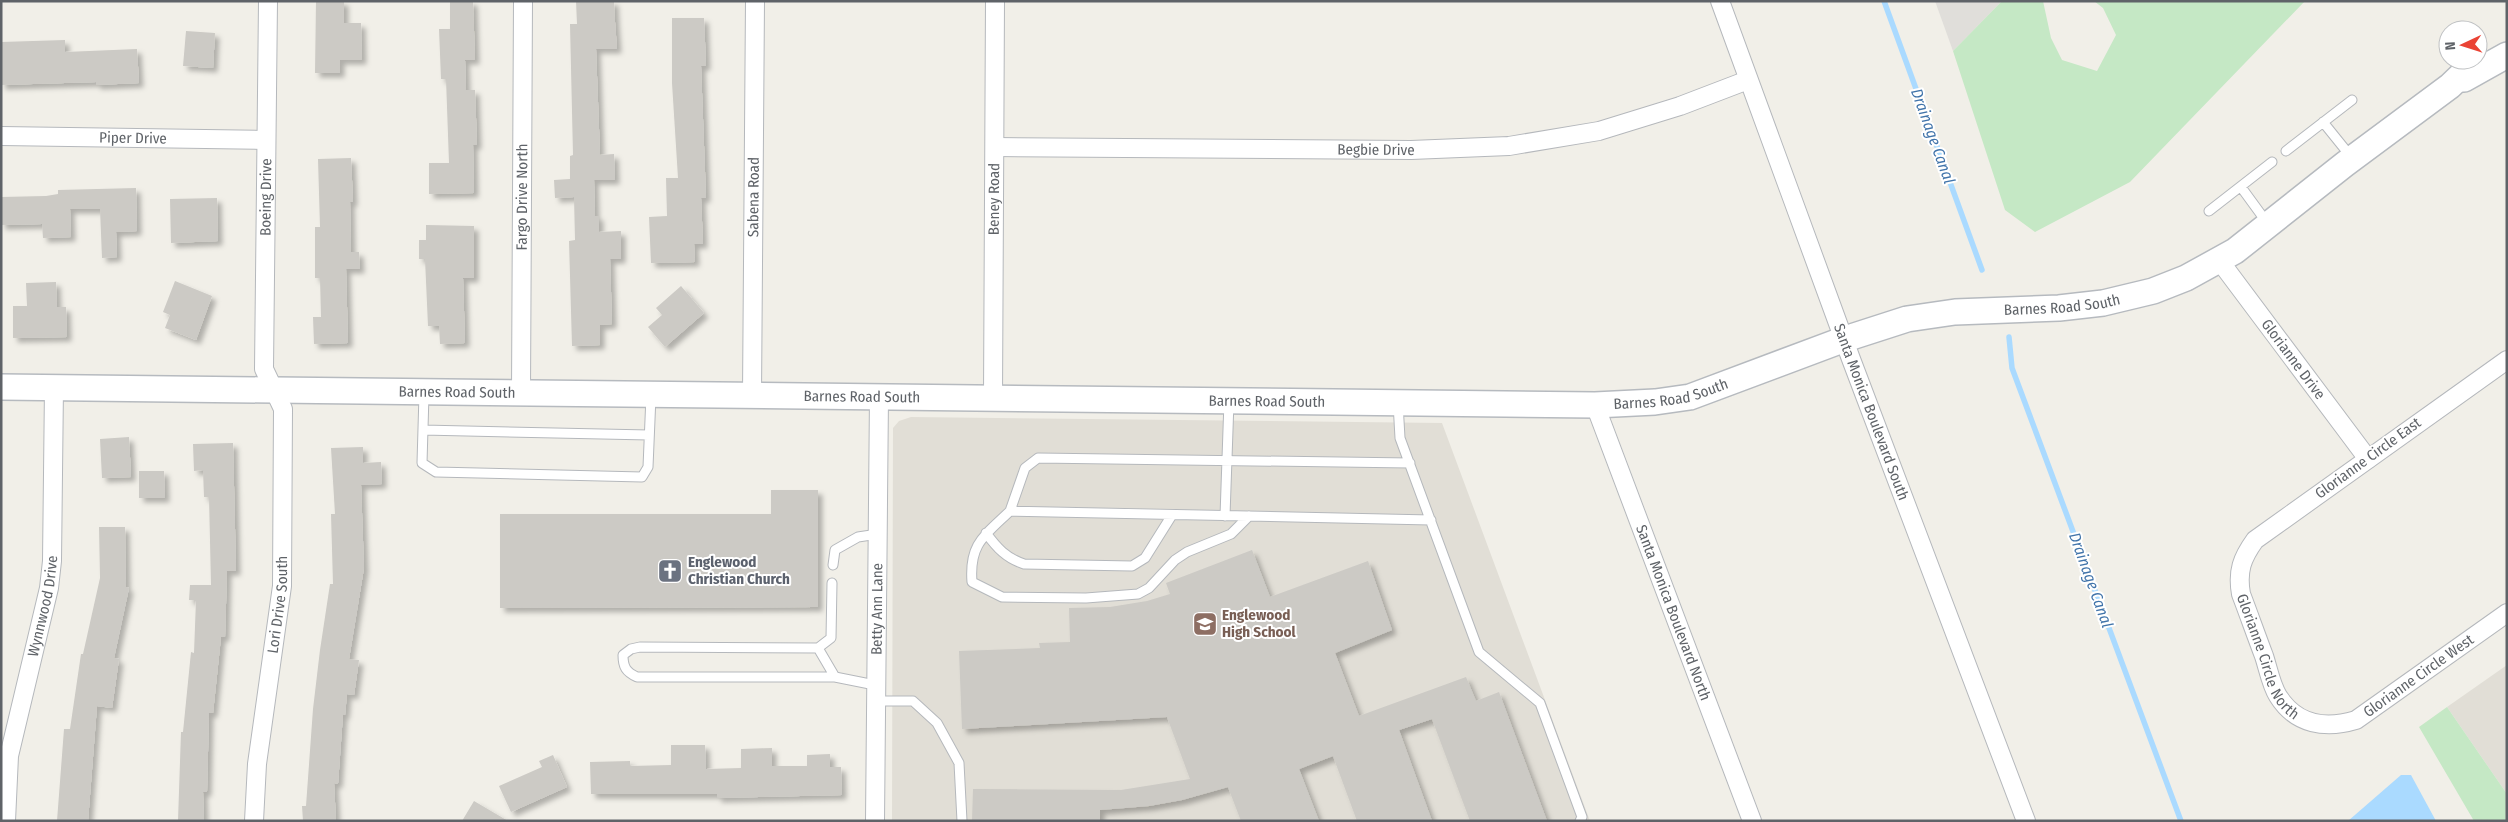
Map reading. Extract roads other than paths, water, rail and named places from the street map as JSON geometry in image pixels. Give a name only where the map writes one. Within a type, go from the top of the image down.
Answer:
[{"type":"street","name":"Boeing Drive","points":[[268,1],[264,369],[275,390]]},
{"type":"street","name":"Fargo Drive North","points":[[521,392],[523,1]]},
{"type":"street","name":"Sabena Road","points":[[752,395],[755,1]]},
{"type":"street","name":"Beney Road","points":[[993,398],[995,1]]},
{"type":"street","name":"Santa Monica Boulevard South","points":[[1720,1],[2026,821]]},
{"type":"street","name":"Barnes Road South","points":[[2488,50],[2507,35]]},
{"type":"street","name":"Barnes Road South","points":[[1,387],[1595,405],[1656,402],[1690,397],[1845,338],[1907,319],[1930,315],[2059,308],[2129,298],[2178,281],[2219,260],[2450,86],[2507,55]]},
{"type":"street","name":"Barnes Road South","points":[[2450,86],[2466,70]]},
{"type":"street","name":"Begbie Drive","points":[[995,147],[1411,150],[1509,146],[1599,131],[1680,106],[1748,80]]},
{"type":"street","name":"Piper Drive","points":[[1,136],[265,140]]},
{"type":"street","name":"Glorianne Drive","points":[[2219,260],[2368,459]]},
{"type":"street","name":"Glorianne Circle East","points":[[2240,566],[2255,540],[2507,360]]},
{"type":"street","name":"Wynnwood Drive","points":[[6,821],[9,756],[49,588],[52,561],[54,387]]},
{"type":"street","name":"Lori Drive South","points":[[254,821],[257,764],[282,586],[284,409],[275,390]]},
{"type":"street","name":"Betty Ann Lane","points":[[875,821],[879,396]]},
{"type":"street","name":"Santa Monica Boulevard North","points":[[1595,405],[1752,821]]},
{"type":"street","name":"Glorianne Circle North","points":[[2240,566],[2238,578],[2241,594],[2278,695],[2293,712],[2307,721],[2324,725]]},
{"type":"street","name":"Glorianne Circle West","points":[[2324,725],[2356,720],[2507,613]]},
{"type":"lane","points":[[2286,151],[2352,100]]},
{"type":"lane","points":[[2323,122],[2352,158]]},
{"type":"lane","points":[[2209,211],[2272,162]]},
{"type":"lane","points":[[2241,187],[2268,224]]},
{"type":"lane","points":[[424,392],[422,463],[436,472],[642,477],[648,467],[651,394]]},
{"type":"lane","points":[[1225,516],[1230,401]]},
{"type":"lane","points":[[1398,403],[1400,438],[1479,652],[1540,703],[1584,819]]},
{"type":"lane","points":[[423,430],[649,434]]},
{"type":"lane","points":[[1249,516],[1231,534],[1186,552],[1175,560],[1149,588],[1138,594],[1120,597],[1002,597],[980,588],[972,582],[972,556],[986,533],[1010,511],[1025,468],[1038,458],[1410,463]]},
{"type":"lane","points":[[1010,511],[1431,520]]},
{"type":"lane","points":[[986,533],[1000,551],[1013,560],[1024,564],[1132,566],[1145,558],[1172,515]]},
{"type":"lane","points":[[833,565],[835,550],[858,537],[878,534]]},
{"type":"lane","points":[[832,583],[831,638],[818,648],[640,647],[631,649],[623,655],[623,665],[628,673],[637,677],[835,677],[875,693],[913,702],[937,723],[959,763],[962,821]]},
{"type":"lane","points":[[818,648],[835,677]]},
{"type":"water","points":[[2401,775],[2411,775],[2436,821],[2348,821]]},
{"type":"waterway","name":"Drainage Canal","points":[[1884,1],[1982,270]]},
{"type":"waterway","name":"Drainage Canal","points":[[2009,337],[2012,368],[2181,821]]},
{"type":"place","name":"Englewood Christian Church","points":[[670,571]]},
{"type":"place","name":"Englewood High School","points":[[1205,624]]}]
